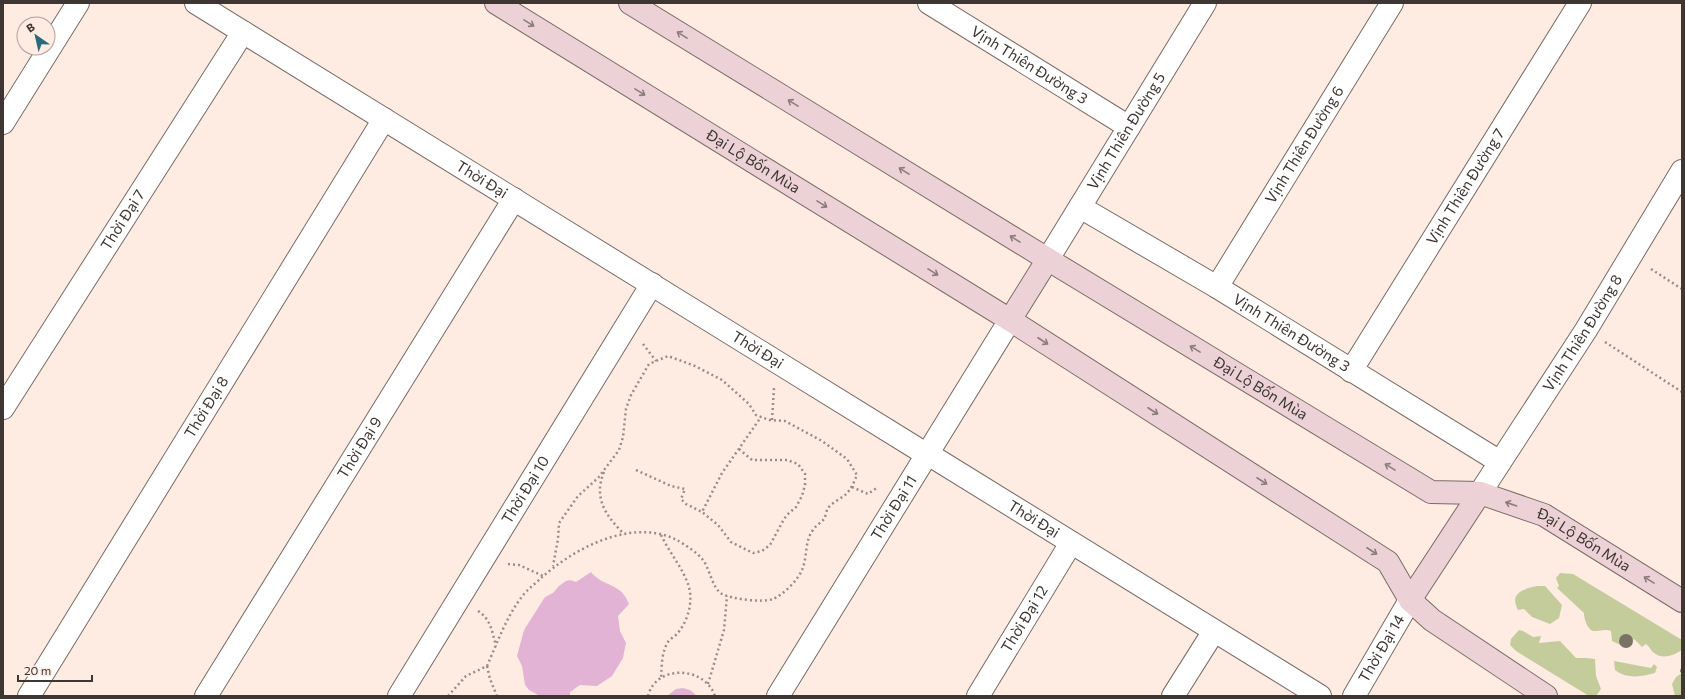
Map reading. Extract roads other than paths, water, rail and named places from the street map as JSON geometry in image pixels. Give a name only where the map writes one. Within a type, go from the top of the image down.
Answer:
[{"type":"main road","name":"Đại Lộ Bốn Mùa","points":[[496,3],[1010,320],[1388,562],[1410,600],[1432,620],[1546,696]]},
{"type":"main road","name":"Đại Lộ Bốn Mùa","points":[[630,3],[1432,492],[1480,493],[1544,515],[1682,601]]},
{"type":"main road","points":[[1010,320],[1048,259]]},
{"type":"main road","points":[[1410,600],[1480,493]]},
{"type":"street","points":[[3,123],[78,3]]},
{"type":"street","name":"Thời Đại","points":[[196,3],[1320,696]]},
{"type":"street","name":"Vịnh Thiên Đường 3","points":[[929,3],[1129,127]]},
{"type":"street","name":"Vịnh Thiên Đường 6","points":[[1217,287],[1392,3]]},
{"type":"street","name":"Vịnh Thiên Đường 7","points":[[1351,371],[1580,3]]},
{"type":"street","name":"Vịnh Thiên Đường 5","points":[[1048,259],[1129,127],[1200,5]]},
{"type":"street","name":"Thời Đại 7","points":[[3,408],[243,32]]},
{"type":"street","name":"Thời Đại 8","points":[[29,696],[384,119]]},
{"type":"street","name":"Vịnh Thiên Đường 8","points":[[1480,493],[1586,330],[1682,171]]},
{"type":"street","name":"Thời Đại 9","points":[[206,696],[514,199]]},
{"type":"street","name":"Vịnh Thiên Đường 3","points":[[1080,207],[1217,287],[1500,462]]},
{"type":"street","name":"Thời Đại 10","points":[[399,696],[652,284]]},
{"type":"street","name":"Thời Đại 11","points":[[778,696],[1010,320]]},
{"type":"street","name":"Thời Đại 12","points":[[978,696],[1071,543]]},
{"type":"street","name":"Thời Đại 14","points":[[1354,696],[1410,600]]},
{"type":"street","points":[[1173,696],[1214,630]]}]
